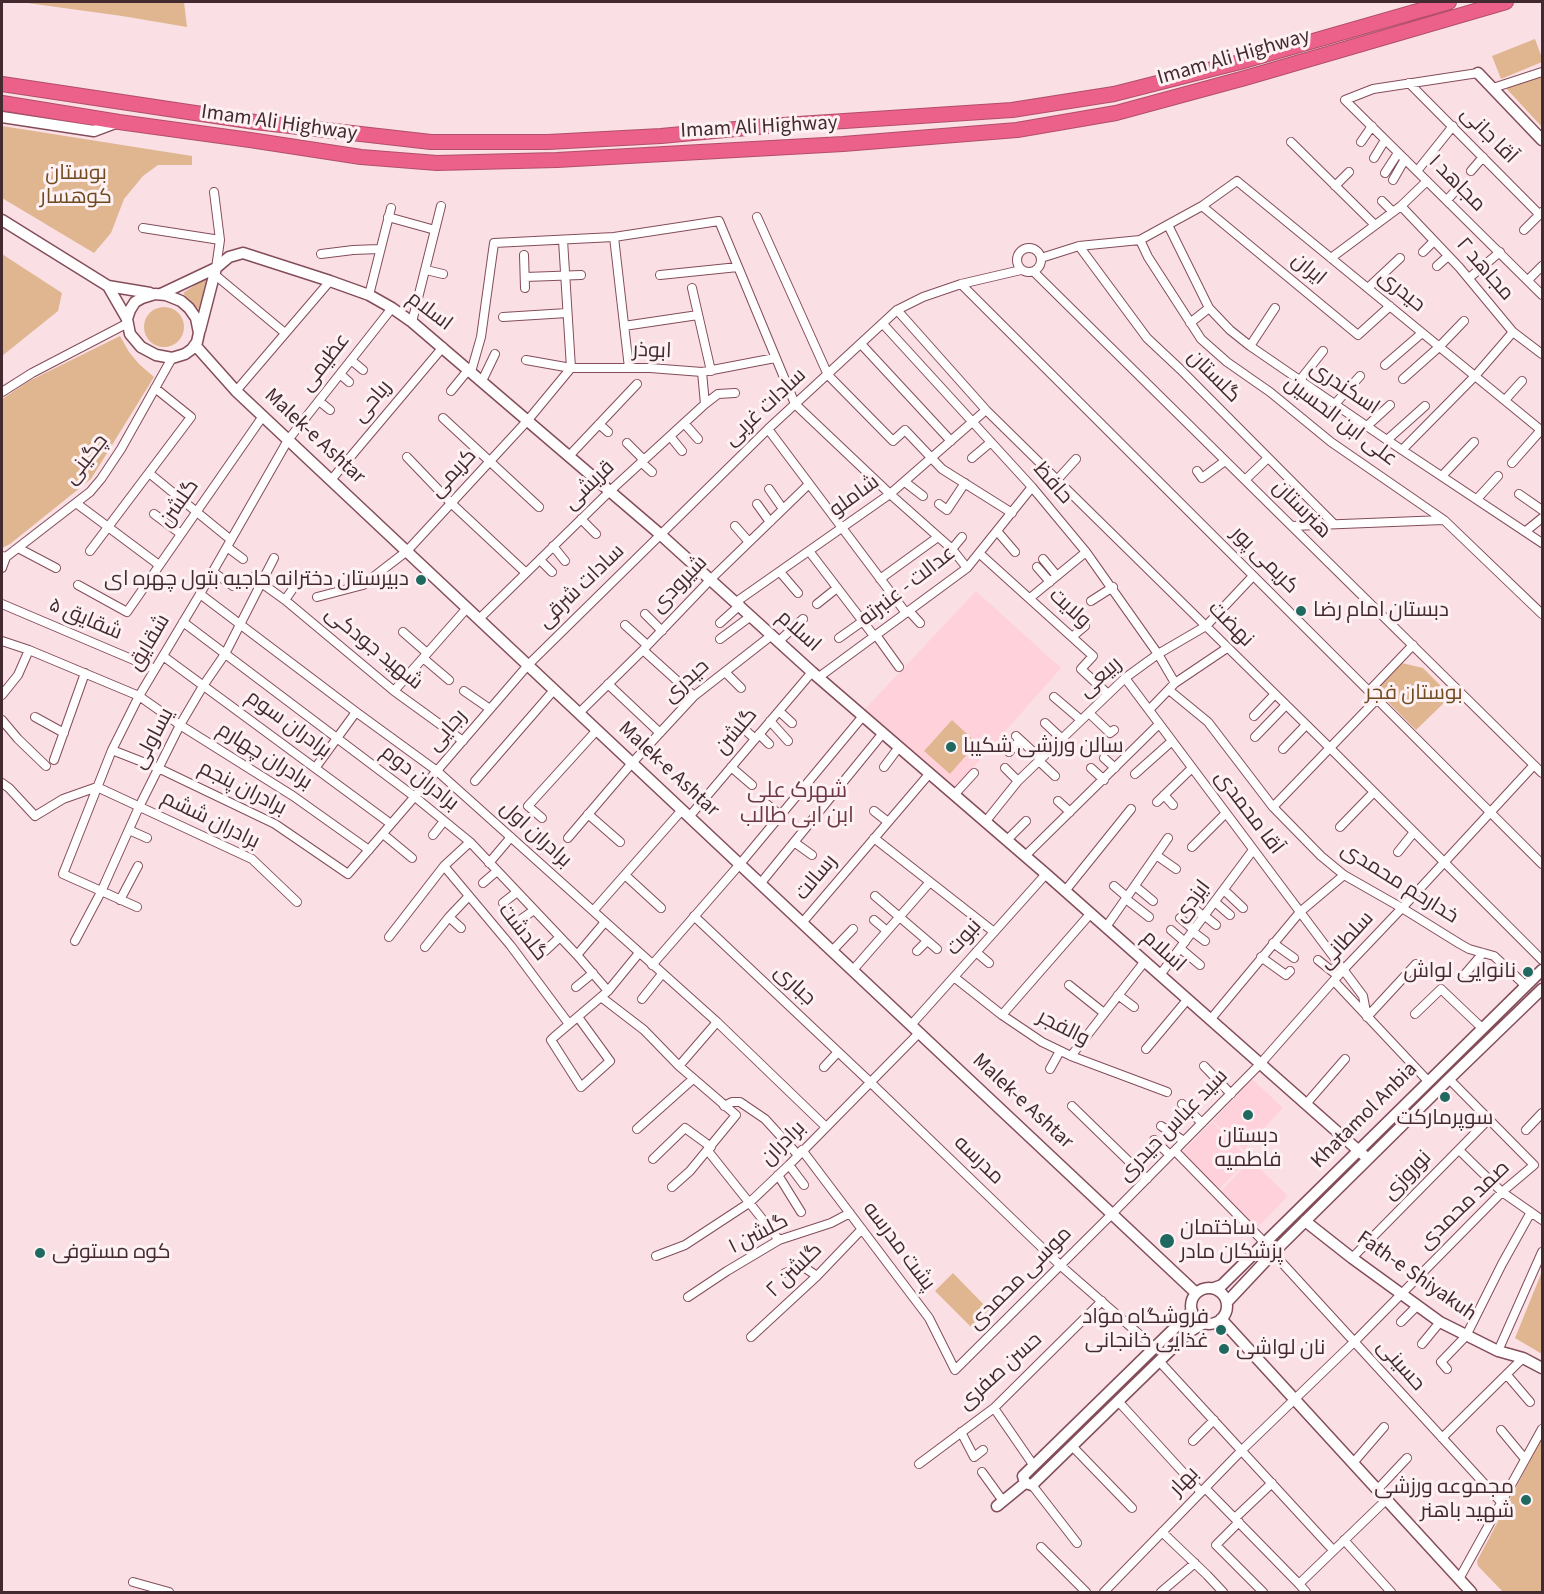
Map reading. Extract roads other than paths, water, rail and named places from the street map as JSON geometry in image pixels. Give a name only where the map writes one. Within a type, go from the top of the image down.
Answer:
[{"type":"highway","name":"Imam Ali Highway","points":[[2,84],[255,122],[431,142],[548,142],[661,136],[768,126],[1012,110],[1114,94],[1240,62],[1449,2]]},
{"type":"highway","name":"Imam Ali Highway","points":[[2,103],[361,157],[436,163],[557,160],[843,144],[1017,130],[1116,113],[1506,2]]},
{"type":"street","points":[[1493,88],[1542,72]]},
{"type":"street","points":[[1409,82],[1478,73],[1542,140]]},
{"type":"street","name":"مجاهد ۱","points":[[1409,82],[1373,89],[1345,100],[1542,295]]},
{"type":"street","name":"آقا جانی","points":[[1409,82],[1541,214]]},
{"type":"street","points":[[2,117],[94,131],[118,122]]},
{"type":"street","points":[[1361,142],[1371,126]]},
{"type":"street","points":[[1417,171],[1453,126]]},
{"type":"street","points":[[1374,158],[1385,140]]},
{"type":"street","points":[[1291,142],[1375,225]]},
{"type":"street","points":[[1385,173],[1398,153]]},
{"type":"street","points":[[1471,171],[1483,157]]},
{"type":"street","points":[[1393,180],[1405,159]]},
{"type":"street","points":[[1335,186],[1349,172]]},
{"type":"street","points":[[1331,258],[1401,206],[1427,180]]},
{"type":"street","name":"حیدری","points":[[1202,206],[1237,181],[1542,430]]},
{"type":"street","points":[[1447,200],[1456,189]]},
{"type":"street","points":[[108,286],[127,321],[130,334],[141,347],[156,355],[172,357],[185,354],[197,342],[215,271],[220,240],[214,192]]},
{"type":"street","points":[[1382,201],[1393,212]]},
{"type":"street","points":[[412,322],[441,206]]},
{"type":"street","points":[[1041,258],[1079,246],[1140,240],[1202,206]]},
{"type":"street","name":"ایران","points":[[1202,206],[1358,335],[1390,306]]},
{"type":"street","name":"مجاهد ۲","points":[[1401,206],[1469,278],[1513,332],[1542,354]]},
{"type":"street","points":[[369,295],[391,208]]},
{"type":"street","points":[[1524,230],[1541,214]]},
{"type":"street","points":[[388,217],[435,230]]},
{"type":"street","points":[[756,217],[828,375],[893,441],[905,430],[942,469],[1012,513]]},
{"type":"street","points":[[2,220],[108,286],[176,299],[189,308],[196,318],[199,333]]},
{"type":"street","points":[[451,391],[470,370],[481,337],[494,243],[614,237],[719,220],[795,404],[952,549],[966,568]]},
{"type":"street","name":"اسکندری","points":[[1168,225],[1209,308],[1230,330],[1387,440],[1542,543]]},
{"type":"street","points":[[143,228],[220,240]]},
{"type":"street","points":[[614,237],[629,368]]},
{"type":"street","points":[[563,240],[571,368]]},
{"type":"street","name":"علی ابن الحسین","points":[[1140,240],[1148,257],[1201,339],[1227,362],[1270,392],[1331,442],[1444,520],[1542,614]]},
{"type":"street","points":[[1423,252],[1434,241]]},
{"type":"street","name":"گلستان","points":[[1079,246],[1147,338],[1333,524]]},
{"type":"street","points":[[1030,248],[1034,249],[1041,258],[1040,266],[1034,272],[1027,273],[1021,270],[1016,260],[1022,250],[1030,248]]},
{"type":"street","points":[[321,254],[379,249]]},
{"type":"street","points":[[1469,278],[1500,252]]},
{"type":"street","name":"اسلام","points":[[158,294],[215,271],[229,257],[243,253],[330,280],[369,295],[412,322],[661,535],[815,674],[1368,1158]]},
{"type":"street","points":[[524,255],[525,288]]},
{"type":"street","points":[[1437,266],[1448,256]]},
{"type":"street","points":[[1368,288],[1400,258]]},
{"type":"street","points":[[1528,280],[1542,266]]},
{"type":"street","points":[[660,275],[738,267]]},
{"type":"street","points":[[426,270],[443,274]]},
{"type":"street","name":"سادات غربی","points":[[661,535],[768,429],[897,310],[923,297],[961,284],[1021,270]]},
{"type":"street","points":[[215,271],[285,333]]},
{"type":"street","name":"هنرستان","points":[[1034,272],[1542,773]]},
{"type":"street","points":[[525,277],[581,275]]},
{"type":"street","points":[[236,391],[330,280]]},
{"type":"street","name":"کریمی پور","points":[[961,284],[1542,864]]},
{"type":"street","points":[[692,288],[711,371]]},
{"type":"street","points":[[2,392],[127,321],[135,302],[158,294]]},
{"type":"street","name":"عظیمی","points":[[288,440],[392,308]]},
{"type":"street","points":[[1190,323],[1209,308]]},
{"type":"street","points":[[1250,346],[1275,308]]},
{"type":"street","name":"نهضت","points":[[897,310],[986,410],[1542,960]]},
{"type":"street","points":[[503,317],[567,313]]},
{"type":"street","points":[[624,326],[698,315]]},
{"type":"street","points":[[1403,378],[1464,321]]},
{"type":"street","name":"حافظ","points":[[883,324],[1032,486],[1086,552],[1113,587],[1175,683]]},
{"type":"street","points":[[1402,450],[1475,376],[1513,332]]},
{"type":"street","points":[[1385,365],[1422,333]]},
{"type":"street","points":[[861,344],[951,441]]},
{"type":"street","name":"Malek-e Ashtar","points":[[195,345],[236,391],[1196,1293]]},
{"type":"street","name":"ریاحی","points":[[331,480],[442,347]]},
{"type":"street","points":[[1300,380],[1323,351]]},
{"type":"street","points":[[482,381],[495,354]]},
{"type":"street","name":"چگینی","points":[[4,557],[76,504],[101,479],[121,449],[172,357]]},
{"type":"street","name":"ابوذر","points":[[526,360],[571,368],[702,372],[775,358]]},
{"type":"street","points":[[351,360],[363,370]]},
{"type":"street","name":"کریمی","points":[[317,597],[363,585],[407,551],[528,420],[571,368]]},
{"type":"street","points":[[702,372],[705,404]]},
{"type":"street","points":[[340,374],[349,382]]},
{"type":"street","points":[[1335,404],[1360,376]]},
{"type":"street","points":[[1505,400],[1522,381]]},
{"type":"street","points":[[569,456],[637,384]]},
{"type":"street","points":[[90,551],[191,417],[155,387]]},
{"type":"street","points":[[705,404],[718,394],[735,393]]},
{"type":"street","points":[[319,401],[330,410]]},
{"type":"street","name":"قریشی","points":[[479,619],[610,491],[705,404]]},
{"type":"street","points":[[1367,426],[1390,405]]},
{"type":"street","points":[[1387,440],[1425,406]]},
{"type":"street","name":"شاملو","points":[[720,623],[738,604],[905,482],[986,410]]},
{"type":"street","name":"گلشن","points":[[78,585],[127,612],[263,416]]},
{"type":"street","points":[[443,418],[539,507]]},
{"type":"street","points":[[684,423],[698,439]]},
{"type":"street","points":[[599,424],[608,432]]},
{"type":"street","points":[[768,429],[880,579],[907,612],[920,623]]},
{"type":"street","points":[[1512,463],[1542,430]]},
{"type":"street","points":[[670,436],[682,451]]},
{"type":"street","name":"شقایق","points":[[101,892],[63,874],[112,750],[155,669],[288,440]]},
{"type":"street","points":[[972,458],[991,442]]},
{"type":"street","points":[[1442,476],[1474,442]]},
{"type":"street","points":[[627,443],[652,472]]},
{"type":"street","points":[[407,457],[451,503],[526,573]]},
{"type":"street","points":[[1245,480],[1268,458]]},
{"type":"street","points":[[1057,480],[1076,459]]},
{"type":"street","points":[[1197,471],[1202,478],[1225,461]]},
{"type":"street","points":[[149,473],[196,512],[243,559]]},
{"type":"street","points":[[1477,499],[1498,476]]},
{"type":"street","points":[[905,482],[923,496]]},
{"type":"street","points":[[939,504],[947,510],[965,483]]},
{"type":"street","name":"شیرودی","points":[[579,713],[711,579],[809,484]]},
{"type":"street","name":"عدالت - عنبرته","points":[[815,674],[875,636],[966,568],[1032,486]]},
{"type":"street","points":[[769,489],[783,509]]},
{"type":"street","points":[[1519,494],[1542,510]]},
{"type":"street","points":[[76,504],[159,566]]},
{"type":"street","points":[[757,504],[770,522]]},
{"type":"street","points":[[154,514],[181,534]]},
{"type":"street","points":[[1526,531],[1542,518]]},
{"type":"street","points":[[581,519],[596,534]]},
{"type":"street","points":[[1292,526],[1444,520]]},
{"type":"street","points":[[735,526],[749,542]]},
{"type":"street","points":[[997,531],[1015,552]]},
{"type":"street","name":"سادات شرقی","points":[[528,665],[661,535]]},
{"type":"street","points":[[880,579],[938,537]]},
{"type":"street","points":[[952,549],[962,537]]},
{"type":"street","points":[[553,546],[566,561]]},
{"type":"street","points":[[18,548],[56,568]]},
{"type":"street","points":[[809,552],[900,667]]},
{"type":"street","points":[[1030,598],[1086,552]]},
{"type":"street","name":"ولایت","points":[[980,553],[1093,656],[1081,669],[1108,694]]},
{"type":"street","points":[[2,568],[4,557]]},
{"type":"street","name":"یساولی","points":[[75,941],[101,892],[139,807],[180,725],[225,654],[274,558]]},
{"type":"street","points":[[1043,559],[1053,579]]},
{"type":"street","points":[[540,560],[552,572]]},
{"type":"street","points":[[1037,567],[1053,579]]},
{"type":"street","points":[[213,572],[233,586]]},
{"type":"street","points":[[780,572],[798,593]]},
{"type":"street","name":"ربیعی","points":[[986,822],[1018,781],[1125,678],[1158,654],[1206,626],[1253,576]]},
{"type":"street","name":"شهید جودکی","points":[[253,577],[285,600],[394,690],[463,741]]},
{"type":"street","points":[[1091,601],[1113,587]]},
{"type":"street","points":[[817,604],[837,588]]},
{"type":"street","points":[[285,600],[292,590]]},
{"type":"street","name":"برادران اول","points":[[200,594],[437,771],[717,1022],[826,1127]]},
{"type":"street","name":"شقایق ۵","points":[[2,603],[155,669]]},
{"type":"street","points":[[394,690],[467,608]]},
{"type":"street","points":[[645,614],[662,631]]},
{"type":"street","points":[[720,639],[751,616]]},
{"type":"street","name":"حیدری","points":[[632,763],[694,696],[802,618]]},
{"type":"street","points":[[839,638],[863,621]]},
{"type":"street","name":"برادران دوم","points":[[183,622],[415,796],[470,842],[577,955],[605,994],[693,1079],[736,1115],[709,1149]]},
{"type":"street","points":[[625,625],[694,696]]},
{"type":"street","points":[[1072,637],[1085,626]]},
{"type":"street","points":[[403,632],[449,680]]},
{"type":"street","name":"برادران چهارم","points":[[2,640],[140,696],[180,725],[293,796],[369,850]]},
{"type":"street","points":[[1369,691],[1413,645]]},
{"type":"street","points":[[1149,710],[1175,683],[1227,648]]},
{"type":"street","points":[[2,694],[18,675],[29,650]]},
{"type":"street","name":"برادران سوم","points":[[163,656],[391,824]]},
{"type":"street","name":"رجایی","points":[[348,874],[528,665]]},
{"type":"street","points":[[725,672],[741,688]]},
{"type":"street","points":[[54,760],[86,673]]},
{"type":"street","name":"گلشن","points":[[593,911],[625,875],[731,767],[779,711],[815,674]]},
{"type":"street","name":"آقا محمدی","points":[[1125,678],[1300,912],[1338,976]]},
{"type":"street","points":[[608,684],[660,733]]},
{"type":"street","points":[[475,781],[554,690]]},
{"type":"street","name":"خدارحم محمدی","points":[[1169,690],[1208,722],[1273,807],[1321,856],[1344,875],[1460,944],[1494,956],[1526,986]]},
{"type":"street","points":[[464,691],[490,709]]},
{"type":"street","points":[[1254,716],[1275,694]]},
{"type":"street","points":[[1054,697],[1081,720]]},
{"type":"street","points":[[1273,807],[1377,699]]},
{"type":"street","points":[[1255,737],[1286,705]]},
{"type":"street","points":[[779,711],[792,723]]},
{"type":"street","points":[[316,767],[356,712]]},
{"type":"street","points":[[1089,713],[1110,733],[1114,730]]},
{"type":"street","points":[[652,965],[740,864],[863,716]]},
{"type":"street","points":[[35,717],[64,733]]},
{"type":"street","points":[[2,720],[45,766]]},
{"type":"street","points":[[770,721],[788,741]]},
{"type":"street","points":[[1045,723],[1062,739]]},
{"type":"street","points":[[1025,856],[1160,724]]},
{"type":"street","points":[[1283,749],[1306,725]]},
{"type":"street","points":[[743,729],[769,744]]},
{"type":"street","points":[[542,818],[528,806],[597,730]]},
{"type":"street","points":[[760,884],[883,733]]},
{"type":"street","points":[[1010,752],[1018,738],[1055,776]]},
{"type":"street","points":[[1135,774],[1172,741]]},
{"type":"street","points":[[884,767],[899,747]]},
{"type":"street","name":"برادران پنجم","points":[[112,750],[158,768],[275,824],[348,874]]},
{"type":"street","points":[[1104,758],[1115,768]]},
{"type":"street","points":[[568,838],[632,763]]},
{"type":"street","name":"سلطانی","points":[[1261,1063],[1338,976],[1534,765]]},
{"type":"street","points":[[731,767],[752,785]]},
{"type":"street","points":[[1005,768],[1018,781]]},
{"type":"street","points":[[1092,768],[1104,780]]},
{"type":"street","points":[[1157,802],[1192,768]]},
{"type":"street","name":"رسالت","points":[[802,923],[930,773]]},
{"type":"street","points":[[954,795],[974,773]]},
{"type":"street","points":[[2,783],[35,816],[63,799],[97,787]]},
{"type":"street","name":"برادران ششم","points":[[97,787],[252,859],[297,902]]},
{"type":"street","points":[[1340,827],[1374,792]]},
{"type":"street","points":[[1164,795],[1173,805]]},
{"type":"street","points":[[764,801],[780,815]]},
{"type":"street","points":[[1058,801],[1070,812]]},
{"type":"street","points":[[1065,891],[1131,809]]},
{"type":"street","points":[[874,811],[888,822]]},
{"type":"street","points":[[1192,847],[1226,813]]},
{"type":"street","points":[[588,814],[620,842]]},
{"type":"street","points":[[1007,840],[1026,820]]},
{"type":"street","points":[[433,835],[444,821]]},
{"type":"street","points":[[129,830],[147,838]]},
{"type":"street","points":[[1398,852],[1414,832]]},
{"type":"street","points":[[383,834],[412,858]]},
{"type":"street","points":[[489,863],[511,837]]},
{"type":"street","points":[[874,838],[994,932]]},
{"type":"street","points":[[1106,927],[1168,838]]},
{"type":"street","points":[[388,937],[444,866],[470,842]]},
{"type":"street","points":[[794,842],[812,855]]},
{"type":"street","name":"ایزدی","points":[[1160,975],[1253,850]]},
{"type":"street","points":[[1156,855],[1176,869]]},
{"type":"street","points":[[120,900],[138,866]]},
{"type":"street","name":"گلدشت","points":[[444,866],[511,946],[569,1024]]},
{"type":"street","points":[[483,884],[497,871]]},
{"type":"street","name":"نبوت","points":[[915,1029],[954,977],[1046,874]]},
{"type":"street","points":[[625,875],[661,909]]},
{"type":"street","points":[[1210,1020],[1300,912],[1344,875]]},
{"type":"street","points":[[853,970],[930,882]]},
{"type":"street","points":[[1114,886],[1149,917]]},
{"type":"street","points":[[1135,886],[1152,901]]},
{"type":"street","points":[[1224,890],[1243,908]]},
{"type":"street","points":[[101,892],[137,907]]},
{"type":"street","points":[[503,903],[517,892]]},
{"type":"street","points":[[425,947],[469,896]]},
{"type":"street","points":[[875,896],[936,949]]},
{"type":"street","points":[[1215,902],[1230,915]]},
{"type":"street","points":[[1188,903],[1216,925]]},
{"type":"street","points":[[520,920],[534,910]]},
{"type":"street","points":[[1002,1015],[1090,914]]},
{"type":"street","name":"جباری","points":[[694,916],[870,1082]]},
{"type":"street","points":[[449,917],[461,928]]},
{"type":"street","points":[[1180,918],[1204,941]]},
{"type":"street","points":[[874,920],[887,931]]},
{"type":"street","points":[[577,955],[605,922]]},
{"type":"street","points":[[832,951],[853,929]]},
{"type":"street","points":[[1171,930],[1200,965]]},
{"type":"street","points":[[545,951],[560,937]]},
{"type":"street","points":[[917,951],[927,940]]},
{"type":"street","points":[[1273,943],[1294,958]]},
{"type":"street","points":[[976,952],[989,963]]},
{"type":"street","points":[[578,1017],[610,1061],[581,1088],[551,1040],[569,1024],[605,994],[639,953]]},
{"type":"street","points":[[1465,974],[1483,953]]},
{"type":"street","points":[[1261,957],[1286,975],[1290,971]]},
{"type":"street","points":[[1318,960],[1362,996],[1367,1017]]},
{"type":"street","points":[[1071,1056],[1144,961]]},
{"type":"street","points":[[1367,1017],[1416,964]]},
{"type":"street","points":[[576,987],[592,973]]},
{"type":"street","points":[[642,999],[662,974]]},
{"type":"street","points":[[1338,976],[1367,1017],[1428,1080]]},
{"type":"street","name":"Khatamol Anbia","points":[[1214,1288],[1222,1285],[1428,1080],[1526,986],[1540,976]]},
{"type":"street","name":"والفجر","points":[[954,977],[1002,1015],[1042,1042],[1071,1056],[1167,1092]]},
{"type":"street","points":[[1069,984],[1081,1000],[1104,1013]]},
{"type":"street","points":[[1415,1014],[1441,989],[1482,1028]]},
{"type":"street","name":"Khatamol Anbia","points":[[1227,1302],[1368,1158],[1542,989]]},
{"type":"street","points":[[1118,995],[1134,1007]]},
{"type":"street","points":[[1146,1049],[1187,1000]]},
{"type":"street","points":[[679,1066],[717,1022]]},
{"type":"street","name":"برادران","points":[[656,1256],[685,1245],[749,1203],[870,1082],[915,1029]]},
{"type":"street","points":[[1050,1069],[1060,1051]]},
{"type":"street","points":[[824,1067],[838,1052]]},
{"type":"street","points":[[1306,1104],[1345,1059]]},
{"type":"street","name":"سید عباس حیدری","points":[[1113,1214],[1261,1063]]},
{"type":"street","points":[[1204,1066],[1231,1094]]},
{"type":"street","points":[[637,1129],[693,1079]]},
{"type":"street","points":[[1449,1079],[1489,1119]]},
{"type":"street","name":"مدرسه","points":[[870,1082],[1061,1266],[1155,1348]]},
{"type":"street","points":[[724,1106],[732,1102],[740,1102],[765,1119],[800,1153]]},
{"type":"street","points":[[1182,1104],[1202,1123]]},
{"type":"street","points":[[1072,1106],[1148,1179]]},
{"type":"street","points":[[1526,1130],[1542,1113]]},
{"type":"street","name":"نوروزی","points":[[1352,1258],[1489,1119]]},
{"type":"street","name":"صمد محمدی","points":[[1295,1400],[1502,1192],[1534,1165],[1489,1119]]},
{"type":"street","points":[[1161,1126],[1184,1141]]},
{"type":"street","points":[[653,1159],[685,1128],[709,1149],[779,1240]]},
{"type":"street","points":[[1154,1140],[1173,1153],[1264,1242]]},
{"type":"street","points":[[672,1186],[690,1171],[709,1149]]},
{"type":"street","points":[[1459,1150],[1502,1192],[1542,1220]]},
{"type":"street","name":"پشت مدرسه","points":[[800,1153],[850,1213],[929,1318],[956,1370]]},
{"type":"street","points":[[789,1165],[804,1185]]},
{"type":"street","points":[[778,1175],[801,1212]]},
{"type":"street","points":[[1447,1369],[1441,1362],[1466,1336],[1531,1212]]},
{"type":"street","name":"گلشن ۱","points":[[688,1297],[779,1240],[831,1223],[850,1213]]},
{"type":"street","name":"موسی محمدی","points":[[956,1370],[1113,1214]]},
{"type":"street","name":"Fath-e Shiyakuh","points":[[1305,1221],[1440,1322],[1498,1351],[1523,1358],[1542,1368]]},
{"type":"street","name":"گلشن ۲","points":[[751,1337],[817,1276],[862,1229]]},
{"type":"street","points":[[1498,1351],[1542,1252]]},
{"type":"street","name":"حسینی","points":[[1273,1253],[1501,1502]]},
{"type":"street","points":[[785,1274],[802,1266],[817,1276]]},
{"type":"street","points":[[1204,1288],[1214,1288],[1223,1293],[1227,1302],[1227,1312],[1221,1320],[1210,1324],[1204,1323],[1192,1311],[1192,1302],[1196,1293],[1204,1288]]},
{"type":"street","name":"حسن صفری","points":[[919,1464],[994,1408],[1102,1301]]},
{"type":"street","points":[[1401,1322],[1417,1306]]},
{"type":"street","points":[[1077,1543],[1023,1476],[1192,1311]]},
{"type":"street","points":[[1221,1320],[1471,1593]]},
{"type":"street","points":[[1422,1344],[1440,1322]]},
{"type":"street","points":[[982,1472],[1000,1503],[1029,1484],[1072,1446],[1189,1332],[1204,1323]]},
{"type":"street","points":[[1442,1438],[1523,1358]]},
{"type":"street","points":[[1159,1361],[1333,1550]]},
{"type":"street","points":[[1507,1375],[1530,1402]]},
{"type":"street","name":"بهار","points":[[1104,1593],[1242,1450],[1295,1400]]},
{"type":"street","points":[[1118,1401],[1306,1593]]},
{"type":"street","points":[[994,1408],[1034,1466]]},
{"type":"street","points":[[1193,1441],[1214,1420]]},
{"type":"street","points":[[1353,1463],[1384,1427]]},
{"type":"street","points":[[1459,1579],[1542,1429]]},
{"type":"street","points":[[1501,1430],[1525,1460]]},
{"type":"street","points":[[961,1432],[974,1457],[983,1450]]},
{"type":"street","points":[[1072,1446],[1132,1508]]},
{"type":"street","points":[[1377,1490],[1407,1458]]},
{"type":"street","points":[[1263,1593],[1216,1545],[1272,1483]]},
{"type":"street","points":[[1299,1584],[1386,1500]]},
{"type":"street","points":[[1162,1532],[1223,1593]]},
{"type":"street","points":[[1344,1540],[1391,1593]]},
{"type":"street","points":[[1041,1547],[1086,1593]]},
{"type":"street","points":[[1161,1593],[1195,1563]]},
{"type":"street","points":[[133,1582],[169,1593]]},
{"type":"place","name":"دبیرستان دخترانه حاجیه بتول چهره ای","points":[[421,580]]},
{"type":"place","name":"دبستان امام رضا","points":[[1301,611]]},
{"type":"place","name":"سالن ورزشی شکیبا","points":[[951,747]]},
{"type":"place","name":"نانوایی لواش","points":[[1528,972]]},
{"type":"place","name":"سوپرمارکت","points":[[1445,1097]]},
{"type":"place","name":"دبستان فاطمیه","points":[[1248,1115]]},
{"type":"place","name":"ساختمان پزشکان مادر","points":[[1167,1241]]},
{"type":"place","name":"کوه مستوفی","points":[[40,1253]]},
{"type":"place","name":"فروشگاه مواد غذایی خانجانی","points":[[1221,1330]]},
{"type":"place","name":"نان لواشی","points":[[1224,1349]]},
{"type":"place","name":"مجموعه ورزشی شهید باهنر","points":[[1526,1500]]},
{"type":"district","name":"شهرک علی ابن ابی طالب","points":[[797,804]]},
{"type":"park label","name":"بوستان کوهسار","points":[[76,186]]},
{"type":"park label","name":"بوستان فجر","points":[[1414,694]]}]
